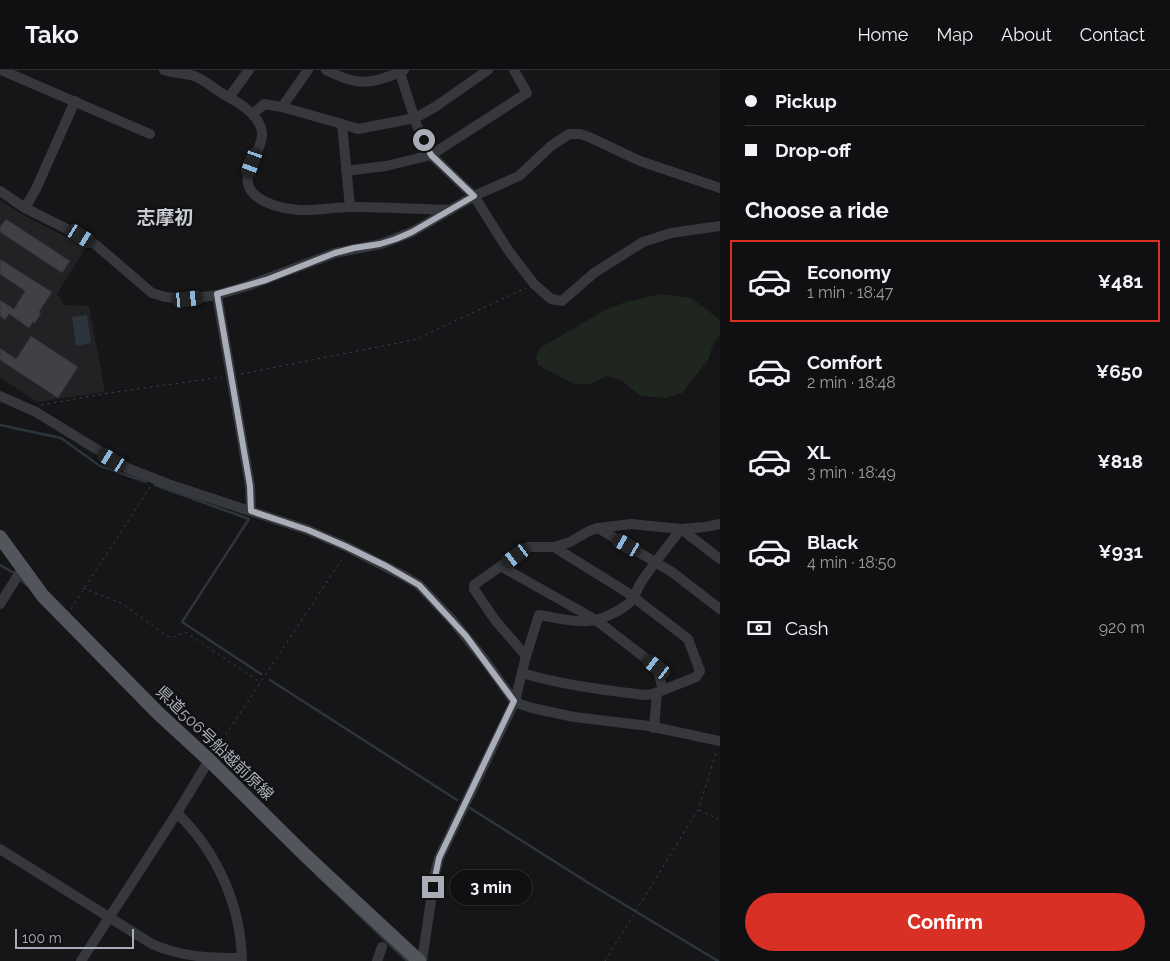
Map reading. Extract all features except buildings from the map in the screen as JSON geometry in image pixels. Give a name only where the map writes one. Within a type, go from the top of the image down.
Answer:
[{"type":"main road","name":"県道506号船越前原線","points":[[0,537],[19,574],[158,713],[210,760],[319,868],[420,961]]},
{"type":"street","points":[[1,70],[150,134]]},
{"type":"street","points":[[164,70],[192,76],[230,96],[253,114],[260,123],[262,134],[247,177],[253,194],[264,201],[280,207],[298,210],[350,207],[452,210]]},
{"type":"street","points":[[230,96],[248,70]]},
{"type":"street","points":[[282,108],[308,70]]},
{"type":"street","points":[[326,70],[338,77],[360,83],[371,82],[401,71],[415,118],[431,155],[474,196],[508,250],[534,284],[551,299],[562,301],[594,273],[643,242],[671,233],[720,226]]},
{"type":"street","points":[[253,114],[264,104],[358,129],[415,118],[435,107],[488,70]]},
{"type":"street","points":[[346,171],[386,166],[431,155],[527,92],[514,70]]},
{"type":"street","points":[[24,208],[36,189],[75,101]]},
{"type":"street","points":[[342,124],[350,207]]},
{"type":"street","points":[[0,191],[24,208],[96,245],[144,287],[158,296],[188,299],[217,294],[266,280],[335,253],[396,239],[452,210],[474,196],[519,176],[551,146],[573,133],[589,137],[640,161],[720,188]]},
{"type":"street","points":[[217,294],[250,486],[251,511]]},
{"type":"street","points":[[0,396],[36,412],[112,460],[155,479],[308,530],[386,566],[419,585],[466,636],[514,701],[532,708],[574,717],[654,728],[719,746]]},
{"type":"street","points":[[526,656],[490,613],[474,589],[474,585],[528,548],[554,547],[570,542],[598,528],[631,524],[681,528],[720,524]]},
{"type":"street","points":[[598,528],[656,562],[720,609]]},
{"type":"street","points":[[681,528],[720,559]]},
{"type":"street","points":[[420,961],[439,858],[514,701],[539,615],[577,622],[596,620],[628,604],[634,598],[639,584],[681,528]]},
{"type":"street","points":[[522,673],[546,680],[645,695],[696,677],[700,671],[688,639],[634,598],[554,547]]},
{"type":"street","points":[[502,567],[596,620],[657,667],[660,691],[654,728]]},
{"type":"street","points":[[0,604],[19,574]]},
{"type":"street","points":[[82,961],[210,760]]},
{"type":"street","points":[[0,849],[152,944],[192,957],[242,959],[239,924],[229,891],[216,862],[177,813]]},
{"type":"street","points":[[377,961],[382,947]]},
{"type":"path","points":[[36,412],[42,404],[231,375],[418,340],[431,332],[534,284]]},
{"type":"path","points":[[65,619],[155,479]]},
{"type":"path","points":[[210,760],[349,548]]},
{"type":"path","points":[[84,588],[121,603],[169,637],[185,632],[260,683]]},
{"type":"path","points":[[605,961],[698,810],[719,746]]},
{"type":"path","points":[[698,810],[720,820]]},
{"type":"shaded area","points":[[0,200],[25,216],[86,247],[57,294],[64,305],[89,306],[105,392],[37,402],[0,377]]},
{"type":"shaded area","points":[[660,294],[691,298],[720,320],[720,334],[714,342],[708,360],[682,393],[666,398],[640,396],[621,380],[607,376],[590,384],[574,384],[538,365],[536,357],[540,348],[605,310],[623,303]]},
{"type":"shaded area","points":[[87,315],[91,343],[76,346],[72,317]]},
{"type":"waterway","points":[[0,425],[61,438],[100,466],[146,482]]},
{"type":"waterway","points":[[155,485],[249,519],[182,622],[261,674]]},
{"type":"waterway","points":[[0,565],[16,574]]},
{"type":"waterway","points":[[19,578],[28,586]]},
{"type":"waterway","points":[[270,680],[457,800]]},
{"type":"waterway","points":[[470,808],[587,882],[718,961]]},
{"type":"waterway","points":[[316,874],[407,961]]},
{"type":"district","name":"志摩初","points":[[165,217]]},
{"type":"route","points":[[424,140],[431,155],[474,196],[452,210],[396,239],[335,253],[284,274],[217,294],[250,486],[251,511],[308,530],[345,546],[419,585],[466,636],[514,701],[439,858],[433,887]]}]
